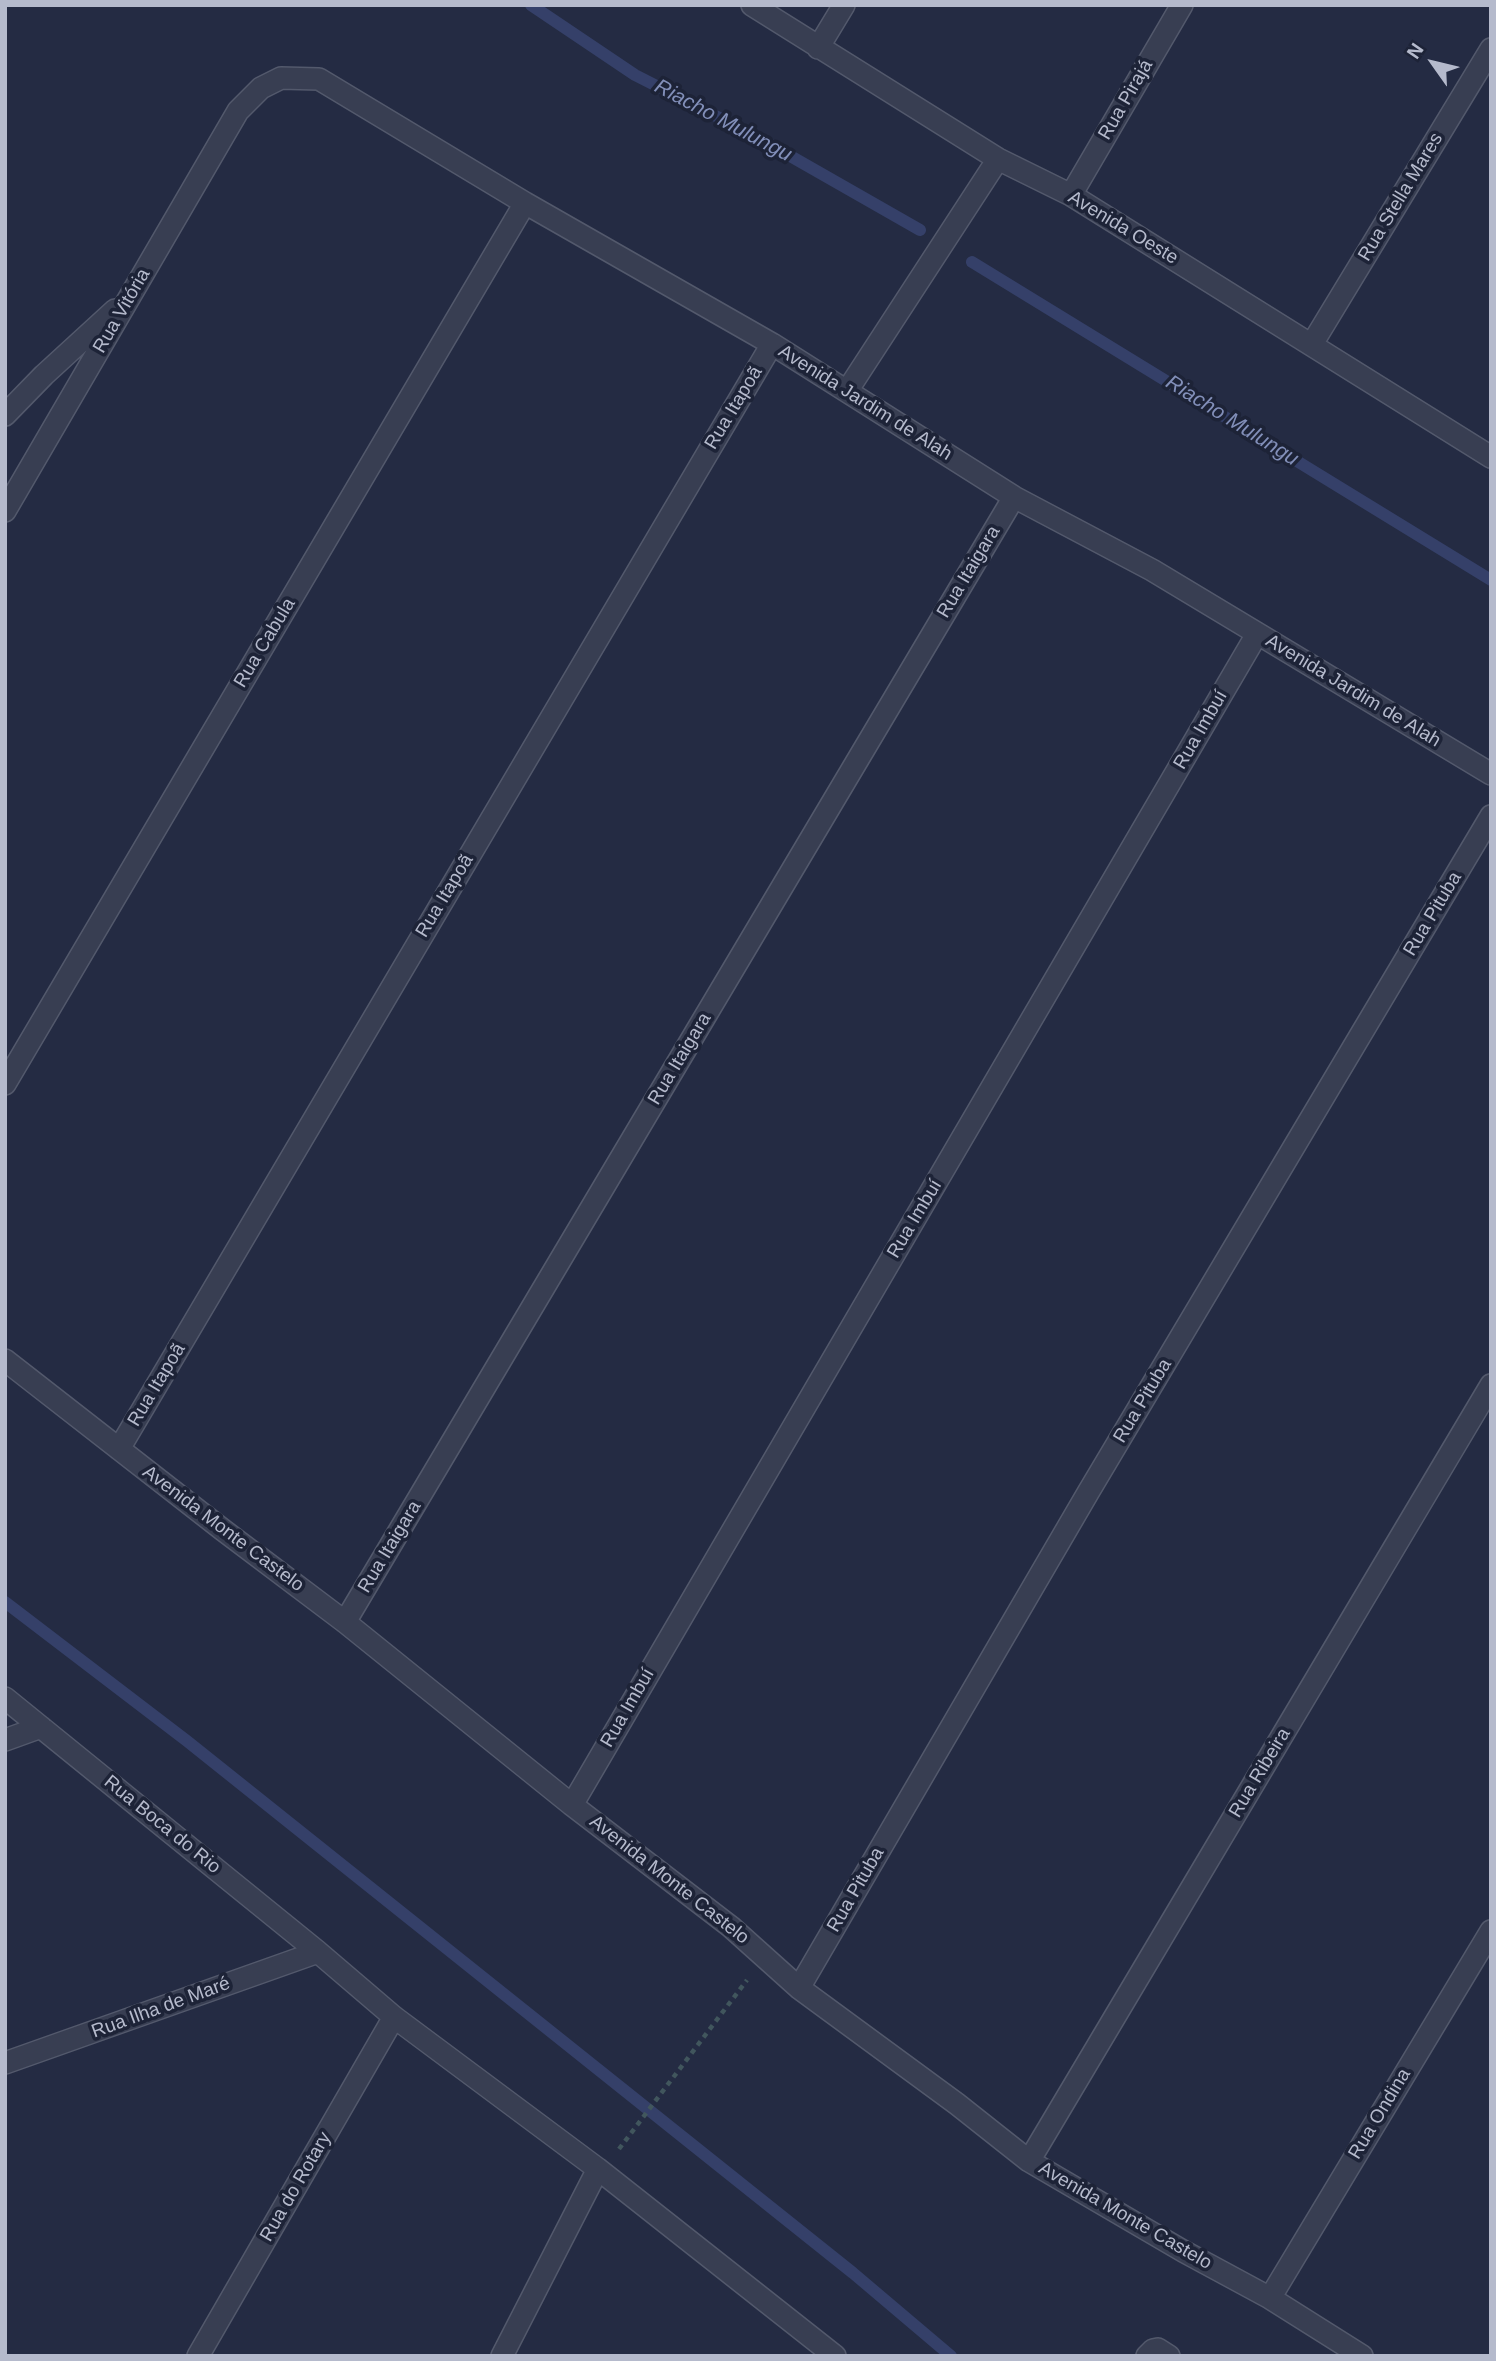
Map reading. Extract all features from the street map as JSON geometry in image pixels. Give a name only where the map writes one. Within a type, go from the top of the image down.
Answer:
[{"type":"street","name":"Avenida Oeste","points":[[752,5],[998,159],[1071,195],[1491,457]]},
{"type":"street","points":[[818,48],[844,5]]},
{"type":"street","name":"Rua Pirajá","points":[[1071,195],[1182,5]]},
{"type":"street","name":"Rua Stella Mares","points":[[1312,344],[1491,49]]},
{"type":"street","name":"Avenida Jardim de Alah","points":[[238,111],[261,88],[281,78],[318,79],[525,203],[772,344],[1014,497],[1152,570],[1491,774]]},
{"type":"street","name":"Rua Vitória","points":[[5,511],[238,111]]},
{"type":"street","points":[[847,391],[998,159]]},
{"type":"street","name":"Rua Cabula","points":[[5,1084],[525,203]]},
{"type":"street","points":[[5,415],[131,295]]},
{"type":"street","name":"Rua Itapoã","points":[[119,1449],[772,344]]},
{"type":"street","name":"Rua Itaigara","points":[[345,1622],[1014,497]]},
{"type":"street","name":"Rua Imbuí","points":[[572,1805],[1257,634]]},
{"type":"street","name":"Rua Pituba","points":[[799,1988],[1089,1491],[1491,816]]},
{"type":"street","name":"Avenida Monte Castelo","points":[[5,1360],[345,1622],[572,1805],[731,1927],[799,1988],[957,2104],[1029,2161],[1183,2251],[1270,2298],[1362,2356]]},
{"type":"street","name":"Rua Ribeira","points":[[1029,2161],[1491,1385]]},
{"type":"street","name":"Rua Boca do Rio","points":[[5,1698],[394,2017],[598,2169],[835,2356]]},
{"type":"street","points":[[5,1740],[41,1727]]},
{"type":"street","name":"Rua Ondina","points":[[1270,2298],[1491,1931]]},
{"type":"street","name":"Rua Ilha de Maré","points":[[5,2063],[317,1952]]},
{"type":"street","name":"Rua do Rotary","points":[[198,2356],[394,2017]]},
{"type":"street","points":[[502,2356],[598,2169]]},
{"type":"path","points":[[636,2126],[764,1957]]},
{"type":"waterway","name":"Riacho Mulungu","points":[[531,5],[635,75],[757,137],[920,230]]},
{"type":"waterway","name":"Riacho Mulungu","points":[[972,262],[1491,580]]},
{"type":"waterway","points":[[5,1602],[187,1741],[853,2273],[951,2356]]}]
